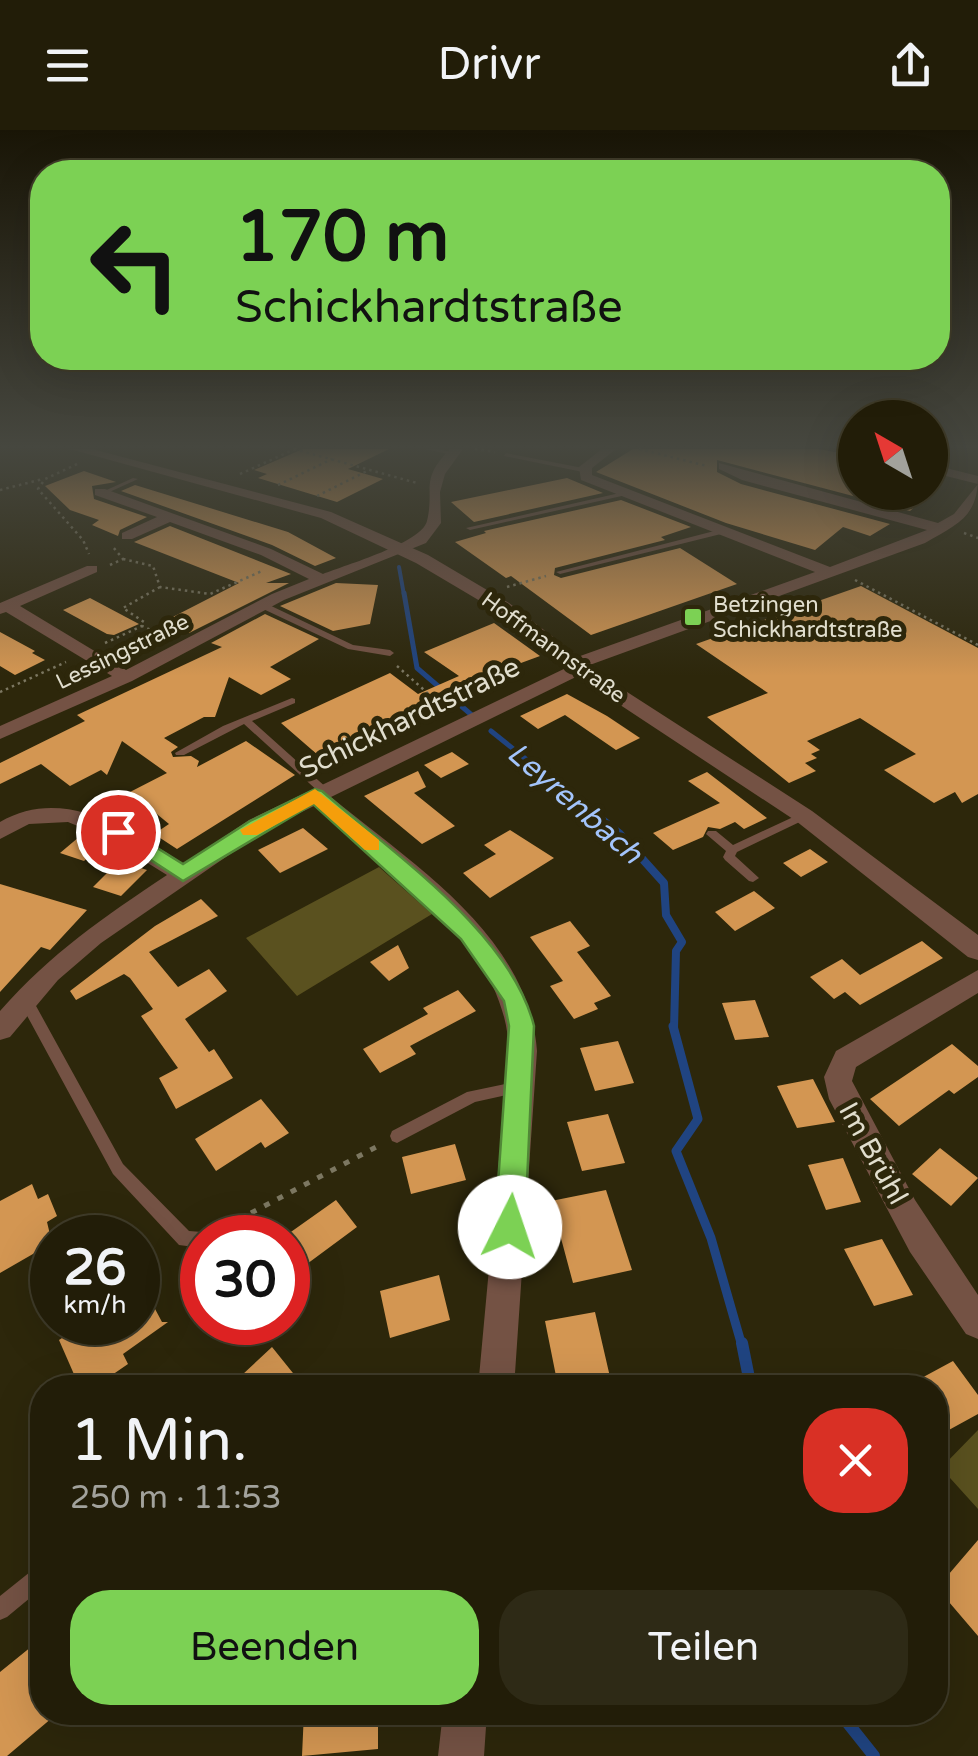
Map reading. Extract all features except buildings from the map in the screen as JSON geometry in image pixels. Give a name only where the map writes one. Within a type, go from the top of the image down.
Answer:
[{"type":"street","points":[[128,536],[153,525]]},
{"type":"street","points":[[191,525],[284,560],[322,579]]},
{"type":"street","name":"Hoffmannstraße","points":[[343,525],[401,548],[483,594],[578,666],[804,816],[978,950]]},
{"type":"street","points":[[401,548],[427,536],[433,525]]},
{"type":"street","points":[[706,525],[834,572]]},
{"type":"street","points":[[927,525],[942,529]]},
{"type":"street","name":"Schickhardtstraße","points":[[0,1029],[24,999],[92,937],[257,825],[466,725],[578,666],[834,572],[947,525]]},
{"type":"street","name":"Lessingstraße","points":[[0,734],[126,677],[262,605],[401,548]]},
{"type":"street","points":[[4,608],[91,562]]},
{"type":"street","points":[[4,608],[126,677]]},
{"type":"street","points":[[320,793],[469,933],[504,978],[516,1001],[522,1026],[521,1087],[497,1375]]},
{"type":"street","points":[[0,832],[17,818],[50,811],[118,832],[183,874]]},
{"type":"street","name":"Im Brühl","points":[[978,980],[846,1059],[837,1080],[918,1230],[961,1302],[978,1322]]},
{"type":"street","points":[[461,1756],[464,1725]]},
{"type":"lane","points":[[470,528],[484,525]]},
{"type":"lane","points":[[560,572],[722,531]]},
{"type":"lane","points":[[262,605],[351,647],[390,653]]},
{"type":"lane","points":[[180,753],[292,701]]},
{"type":"lane","points":[[244,720],[320,793]]},
{"type":"lane","points":[[752,878],[728,857],[732,850],[804,816]]},
{"type":"lane","points":[[712,834],[732,850]]},
{"type":"lane","points":[[24,999],[118,1169],[180,1233]]},
{"type":"lane","points":[[398,1136],[472,1096],[521,1087]]},
{"type":"lane","points":[[0,1610],[30,1585]]},
{"type":"path","points":[[70,525],[83,540],[98,570],[123,559],[153,566],[160,587]]},
{"type":"path","points":[[123,559],[113,547],[128,536]]},
{"type":"path","points":[[142,626],[144,622],[123,608],[160,587],[210,594],[284,560]]},
{"type":"path","points":[[483,594],[560,572]]},
{"type":"path","points":[[834,572],[978,646]]},
{"type":"path","points":[[86,652],[142,626],[187,645]]},
{"type":"path","points":[[390,653],[399,672],[466,725]]},
{"type":"path","points":[[0,692],[66,662]]},
{"type":"path","points":[[247,1215],[398,1136]]},
{"type":"shaded area","points":[[379,867],[432,914],[297,996],[246,938]]},
{"type":"shaded area","points":[[978,1430],[978,1509],[948,1476],[948,1461]]},
{"type":"waterway","name":"Leyrenbach","points":[[399,567],[404,595]]},
{"type":"waterway","name":"Leyrenbach","points":[[404,593],[417,668],[474,717]]},
{"type":"waterway","name":"Leyrenbach","points":[[491,731],[557,784]]},
{"type":"waterway","name":"Leyrenbach","points":[[554,781],[619,833],[664,883],[666,915],[682,942],[676,951],[674,1029]]},
{"type":"waterway","name":"Leyrenbach","points":[[673,1026],[698,1119],[676,1151],[711,1238],[742,1346]]},
{"type":"waterway","name":"Leyrenbach","points":[[742,1343],[748,1375]]},
{"type":"waterway","name":"Leyrenbach","points":[[849,1725],[874,1756]]},
{"type":"slow traffic","points":[[250,830],[315,796],[372,845]]},
{"type":"place","name":"Betzingen Schickhardtstraße","points":[[693,617]]},
{"type":"route","points":[[118,832],[183,874],[257,825],[315,796],[469,933],[504,978],[516,1001],[522,1026],[510,1227]]}]
